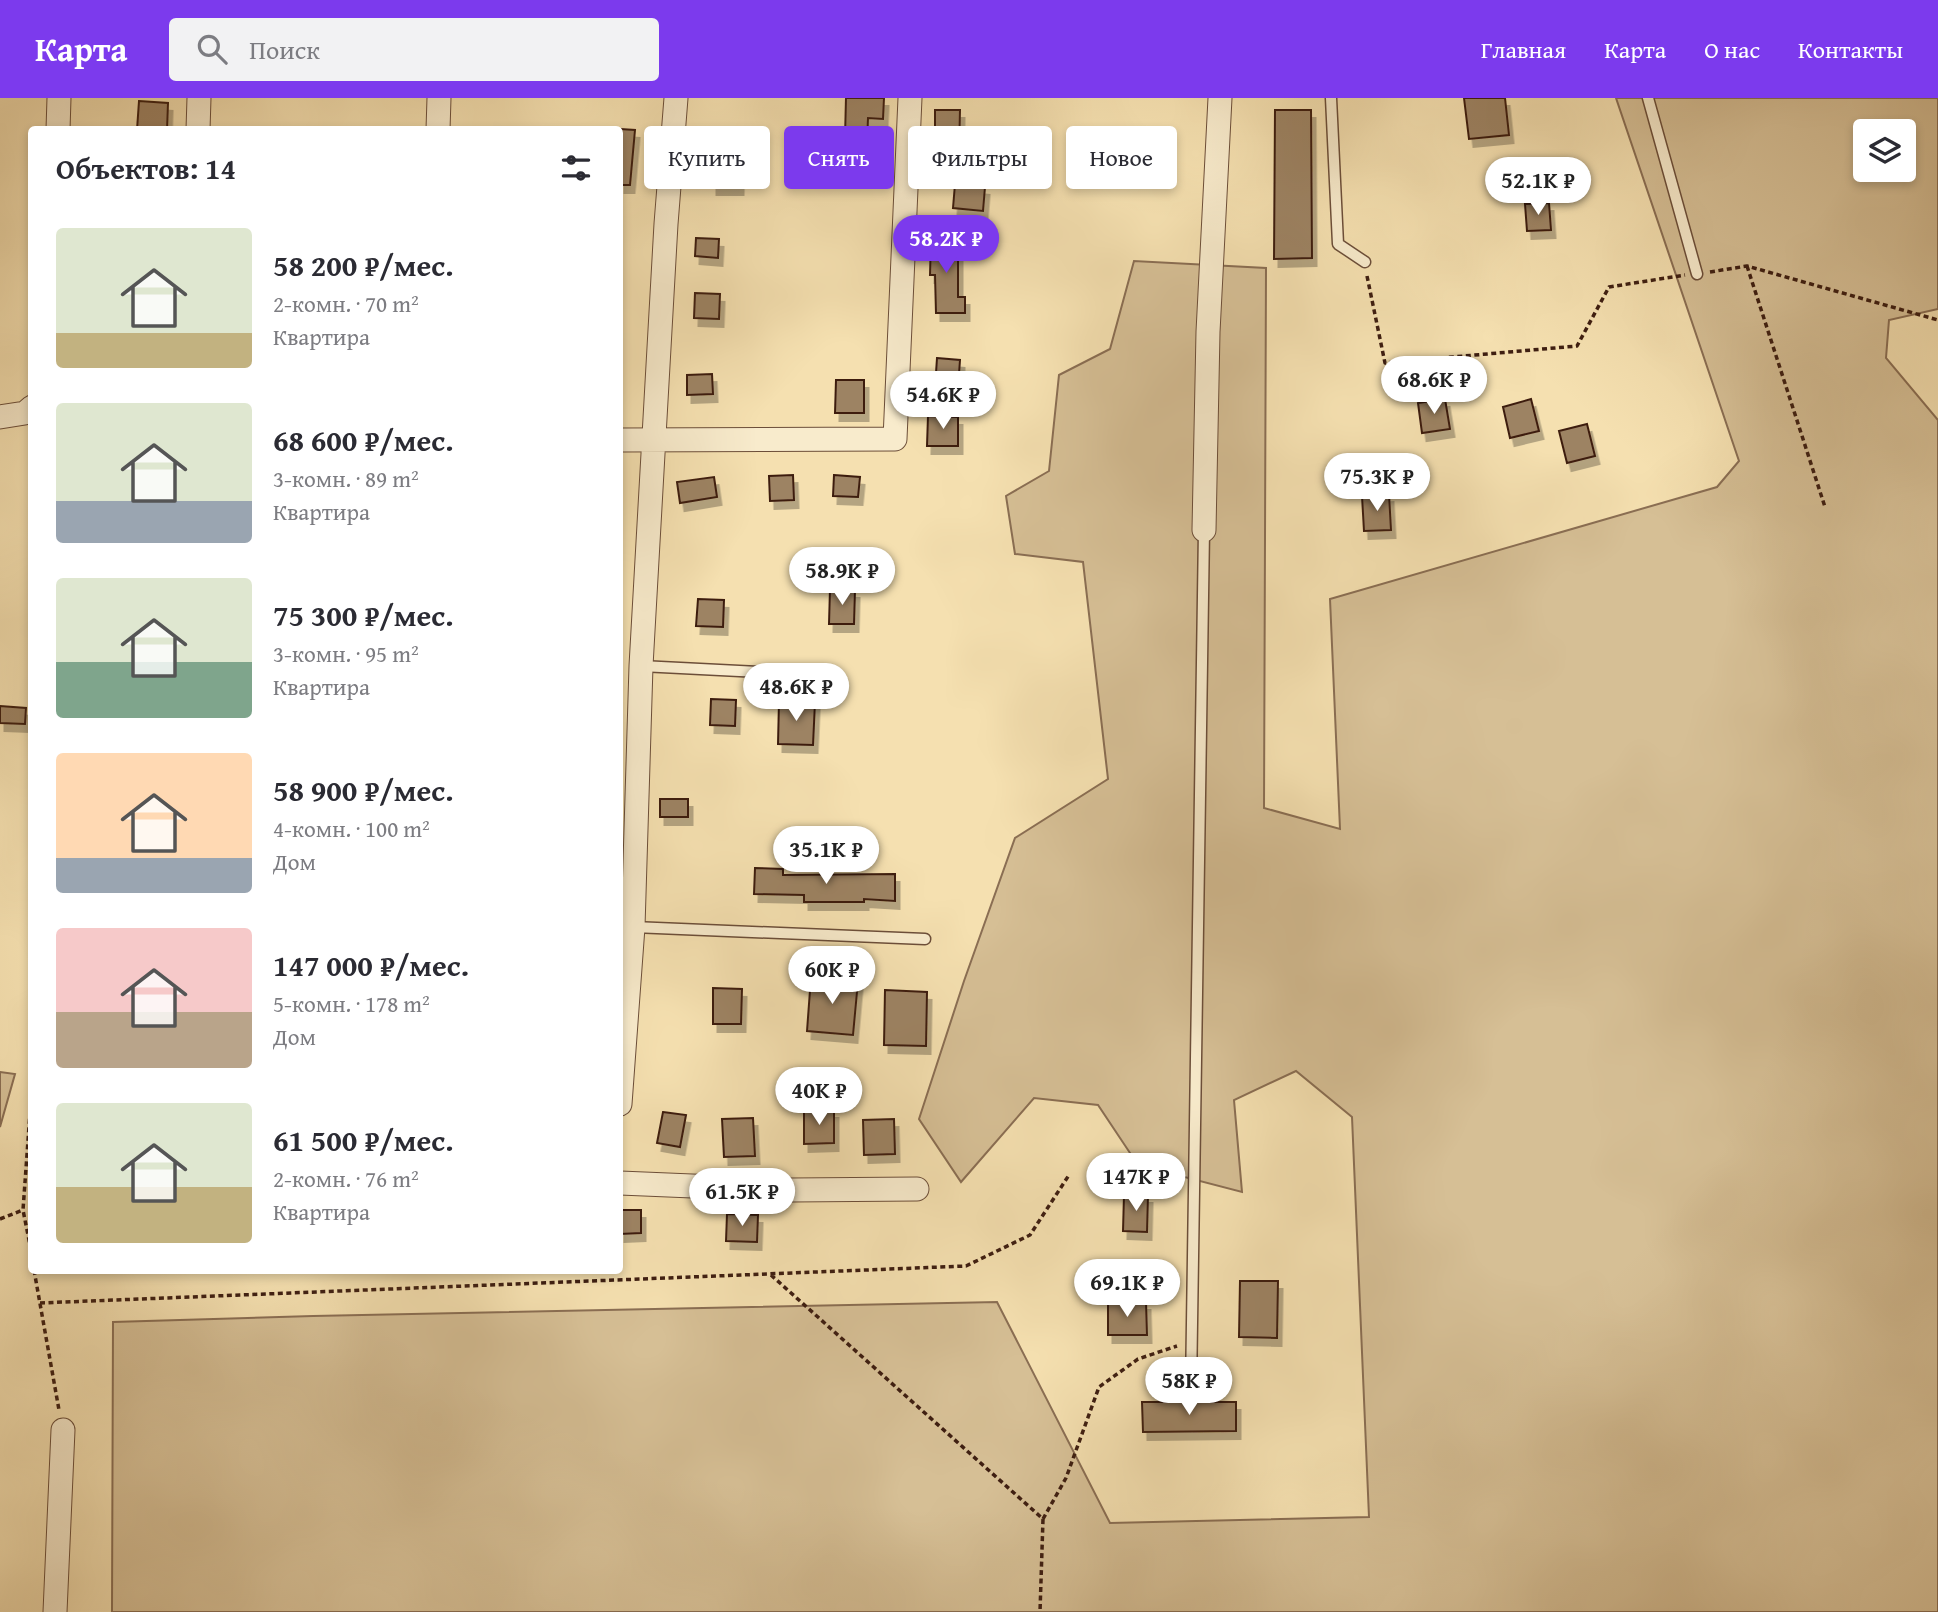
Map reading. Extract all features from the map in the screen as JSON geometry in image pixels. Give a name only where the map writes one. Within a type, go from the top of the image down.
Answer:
[{"type":"street","points":[[58,126],[59,98]]},
{"type":"street","points":[[198,126],[199,98]]},
{"type":"street","points":[[438,126],[439,98]]},
{"type":"street","points":[[623,1066],[634,927],[641,666],[653,440],[666,224],[677,98]]},
{"type":"street","points":[[623,440],[895,439],[910,98]]},
{"type":"street","points":[[1204,530],[1208,332],[1220,98]]},
{"type":"street","points":[[0,417],[28,410]]},
{"type":"street","points":[[623,1183],[791,1190],[917,1189]]},
{"type":"street","points":[[55,1612],[62,1430]]},
{"type":"lane","points":[[1331,98],[1338,244],[1364,262]]},
{"type":"lane","points":[[1648,98],[1697,274]]},
{"type":"lane","points":[[1191,1389],[1204,530]]},
{"type":"lane","points":[[641,666],[835,676]]},
{"type":"lane","points":[[634,927],[925,939]]},
{"type":"path","points":[[1364,262],[1385,363],[1577,346],[1609,287],[1747,266],[1938,320]]},
{"type":"path","points":[[1747,266],[1825,507]]},
{"type":"path","points":[[28,1141],[23,1210],[28,1235]]},
{"type":"path","points":[[40,1303],[966,1266],[1030,1235],[1069,1174]]},
{"type":"path","points":[[0,1219],[23,1210]]},
{"type":"path","points":[[35,1274],[62,1430]]},
{"type":"path","points":[[769,1274],[1043,1519]]},
{"type":"path","points":[[1040,1612],[1043,1519],[1066,1478],[1099,1387],[1138,1359],[1192,1341]]},
{"type":"shaded area","points":[[1616,98],[1938,98],[1938,309],[1889,320],[1886,358],[1938,420],[1938,1612],[112,1612],[113,1322],[997,1302],[1110,1523],[1369,1517],[1352,1117],[1296,1071],[1234,1100],[1242,1192],[1138,1165],[1098,1105],[1034,1098],[961,1182],[919,1119],[1015,838],[1108,779],[1083,562],[1015,554],[1006,496],[1049,471],[1059,375],[1110,349],[1134,261],[1266,268],[1264,808],[1340,829],[1330,599],[1717,487],[1739,461]]},
{"type":"shaded area","points":[[0,1072],[15,1074],[0,1127]]},
{"type":"building","points":[[846,98],[884,98],[883,119],[868,118],[868,126],[845,126]]},
{"type":"building","points":[[1464,98],[1505,98],[1509,135],[1469,139]]},
{"type":"building","points":[[139,101],[168,103],[167,126],[137,126]]},
{"type":"building","points":[[935,110],[960,110],[960,126],[935,126]]},
{"type":"building","points":[[1275,110],[1311,110],[1312,258],[1274,259]]},
{"type":"building","points":[[623,129],[635,130],[630,185],[623,185]]},
{"type":"building","points":[[955,189],[985,189],[983,211],[953,208]]},
{"type":"building","points":[[1549,203],[1551,230],[1527,231],[1525,204]]},
{"type":"building","points":[[696,238],[719,239],[718,258],[695,256]]},
{"type":"building","points":[[931,238],[958,238],[958,297],[965,297],[965,313],[936,313],[935,275],[930,275]]},
{"type":"building","points":[[695,293],[720,294],[719,319],[694,318]]},
{"type":"building","points":[[937,358],[960,360],[959,374],[936,373]]},
{"type":"building","points":[[712,374],[713,394],[687,395],[687,375]]},
{"type":"building","points":[[836,380],[864,380],[864,413],[835,413]]},
{"type":"building","points":[[1445,399],[1450,429],[1422,433],[1418,403]]},
{"type":"building","points":[[1531,399],[1539,431],[1510,438],[1503,407]]},
{"type":"building","points":[[928,416],[958,417],[958,446],[927,446]]},
{"type":"building","points":[[1587,424],[1595,456],[1567,463],[1559,431]]},
{"type":"building","points":[[793,475],[794,500],[770,501],[769,476]]},
{"type":"building","points":[[834,475],[860,477],[858,497],[833,496]]},
{"type":"building","points":[[714,477],[717,497],[680,503],[677,482]]},
{"type":"building","points":[[1389,494],[1391,530],[1364,531],[1362,496]]},
{"type":"building","points":[[830,589],[855,590],[854,624],[829,624]]},
{"type":"building","points":[[698,599],[724,600],[723,627],[696,626]]},
{"type":"building","points":[[711,699],[736,700],[735,726],[710,725]]},
{"type":"building","points":[[779,701],[815,702],[813,745],[778,744]]},
{"type":"building","points":[[0,706],[26,708],[25,724],[0,723]]},
{"type":"building","points":[[660,799],[688,799],[688,817],[660,817]]},
{"type":"building","points":[[755,868],[783,869],[783,875],[895,874],[895,901],[864,899],[864,902],[804,902],[804,895],[754,894]]},
{"type":"building","points":[[811,977],[858,981],[853,1035],[807,1031]]},
{"type":"building","points":[[713,988],[742,989],[741,1024],[713,1024]]},
{"type":"building","points":[[885,990],[927,992],[926,1046],[884,1045]]},
{"type":"building","points":[[804,1110],[834,1110],[834,1143],[804,1144]]},
{"type":"building","points":[[663,1112],[686,1115],[680,1147],[657,1143]]},
{"type":"building","points":[[753,1118],[755,1156],[724,1157],[722,1119]]},
{"type":"building","points":[[894,1119],[895,1154],[864,1155],[863,1120]]},
{"type":"building","points":[[1124,1195],[1148,1195],[1147,1232],[1123,1231]]},
{"type":"building","points":[[623,1210],[641,1210],[641,1233],[623,1234]]},
{"type":"building","points":[[727,1214],[758,1215],[757,1242],[726,1241]]},
{"type":"building","points":[[1240,1281],[1278,1281],[1277,1338],[1239,1337]]},
{"type":"building","points":[[1108,1302],[1146,1302],[1147,1335],[1108,1335]]},
{"type":"building","points":[[1142,1402],[1236,1402],[1236,1431],[1143,1432]]}]
